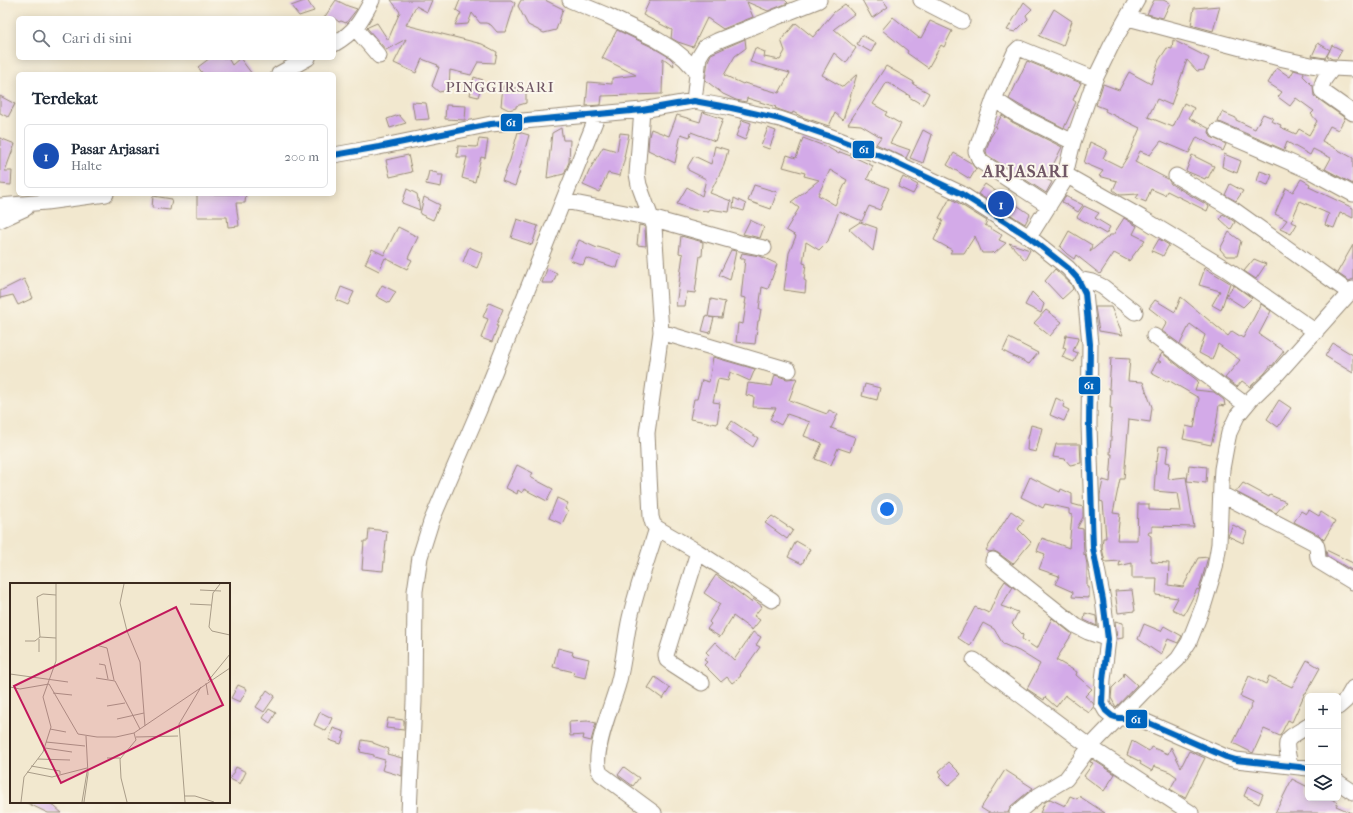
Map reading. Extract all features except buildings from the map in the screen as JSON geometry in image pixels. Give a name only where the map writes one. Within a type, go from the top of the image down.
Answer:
[{"type":"street","points":[[336,43],[346,37],[355,28],[364,16],[372,0]]},
{"type":"street","points":[[570,0],[606,15],[656,39],[674,50],[697,72]]},
{"type":"street","points":[[694,101],[699,57],[705,47],[820,0]]},
{"type":"street","points":[[921,0],[962,21]]},
{"type":"street","points":[[1029,237],[1063,183],[1073,142],[1095,79],[1111,46],[1137,0]]},
{"type":"street","points":[[1128,18],[1279,58],[1333,68],[1353,69]]},
{"type":"street","points":[[355,28],[379,56]]},
{"type":"street","points":[[1049,206],[980,161],[976,151],[994,99],[1015,52],[1019,48],[1095,79]]},
{"type":"street","points":[[283,72],[304,60]]},
{"type":"street","points":[[1333,68],[1322,82],[1322,91],[1353,113]]},
{"type":"street","points":[[994,99],[1016,114],[1073,142]]},
{"type":"street","points":[[336,155],[492,124],[642,110],[694,101],[780,119],[886,158],[960,193],[1029,237],[1068,268],[1078,279],[1085,293],[1090,344],[1089,424],[1093,548],[1103,600],[1108,639],[1103,680],[1102,704],[1106,711],[1112,716],[1118,718],[1142,720],[1236,760],[1305,768]]},
{"type":"street","points":[[642,110],[637,174],[639,185],[654,226],[661,332],[647,433],[651,517],[653,524],[657,528],[698,552],[772,600]]},
{"type":"street","points":[[409,813],[414,701],[415,591],[420,557],[431,522],[479,410],[598,114]]},
{"type":"street","points":[[1218,131],[1310,171],[1353,194]]},
{"type":"street","points":[[1066,175],[1142,218],[1226,269],[1316,332]]},
{"type":"street","points":[[1017,813],[1036,797],[1066,779],[1090,747],[1143,692],[1178,660],[1189,642],[1204,604],[1215,568],[1219,544],[1220,484],[1229,433],[1237,416],[1316,332],[1351,291],[1234,210],[1176,176]]},
{"type":"street","points":[[0,206],[87,196]]},
{"type":"street","points":[[0,220],[43,200]]},
{"type":"street","points":[[564,201],[651,218],[740,243],[764,248]]},
{"type":"street","points":[[1078,279],[1093,282],[1103,287],[1135,312]]},
{"type":"street","points":[[661,332],[789,370]]},
{"type":"street","points":[[1154,336],[1246,406]]},
{"type":"street","points":[[1221,494],[1315,543],[1317,546],[1317,558],[1320,562],[1353,582]]},
{"type":"street","points":[[654,813],[601,774],[598,771],[597,764],[598,748],[619,683],[630,617],[657,528]]},
{"type":"street","points":[[698,552],[666,655],[667,660],[702,683]]},
{"type":"street","points":[[993,560],[1076,626],[1108,639]]},
{"type":"street","points":[[974,660],[1090,747],[1191,813]]},
{"type":"street","points":[[1341,704],[1346,700],[1353,688]]},
{"type":"street","points":[[1290,765],[1286,743],[1288,738],[1305,728]]},
{"type":"street","points":[[1341,784],[1353,792]]},
{"type":"transit line","name":"61","points":[[336,155],[491,124],[642,110],[694,101],[780,119],[886,158],[960,193],[1029,237],[1068,268],[1078,279],[1085,293],[1090,344],[1089,425],[1093,548],[1103,600],[1108,639],[1103,680],[1102,704],[1106,711],[1112,716],[1118,718],[1142,720],[1236,760],[1305,768]]},
{"type":"place","name":"Pasar Arjasari","points":[[1001,204]]},
{"type":"district","name":"PINGGIRSARI","points":[[500,87]]},
{"type":"district","name":"ARJASARI","points":[[1026,171]]}]
